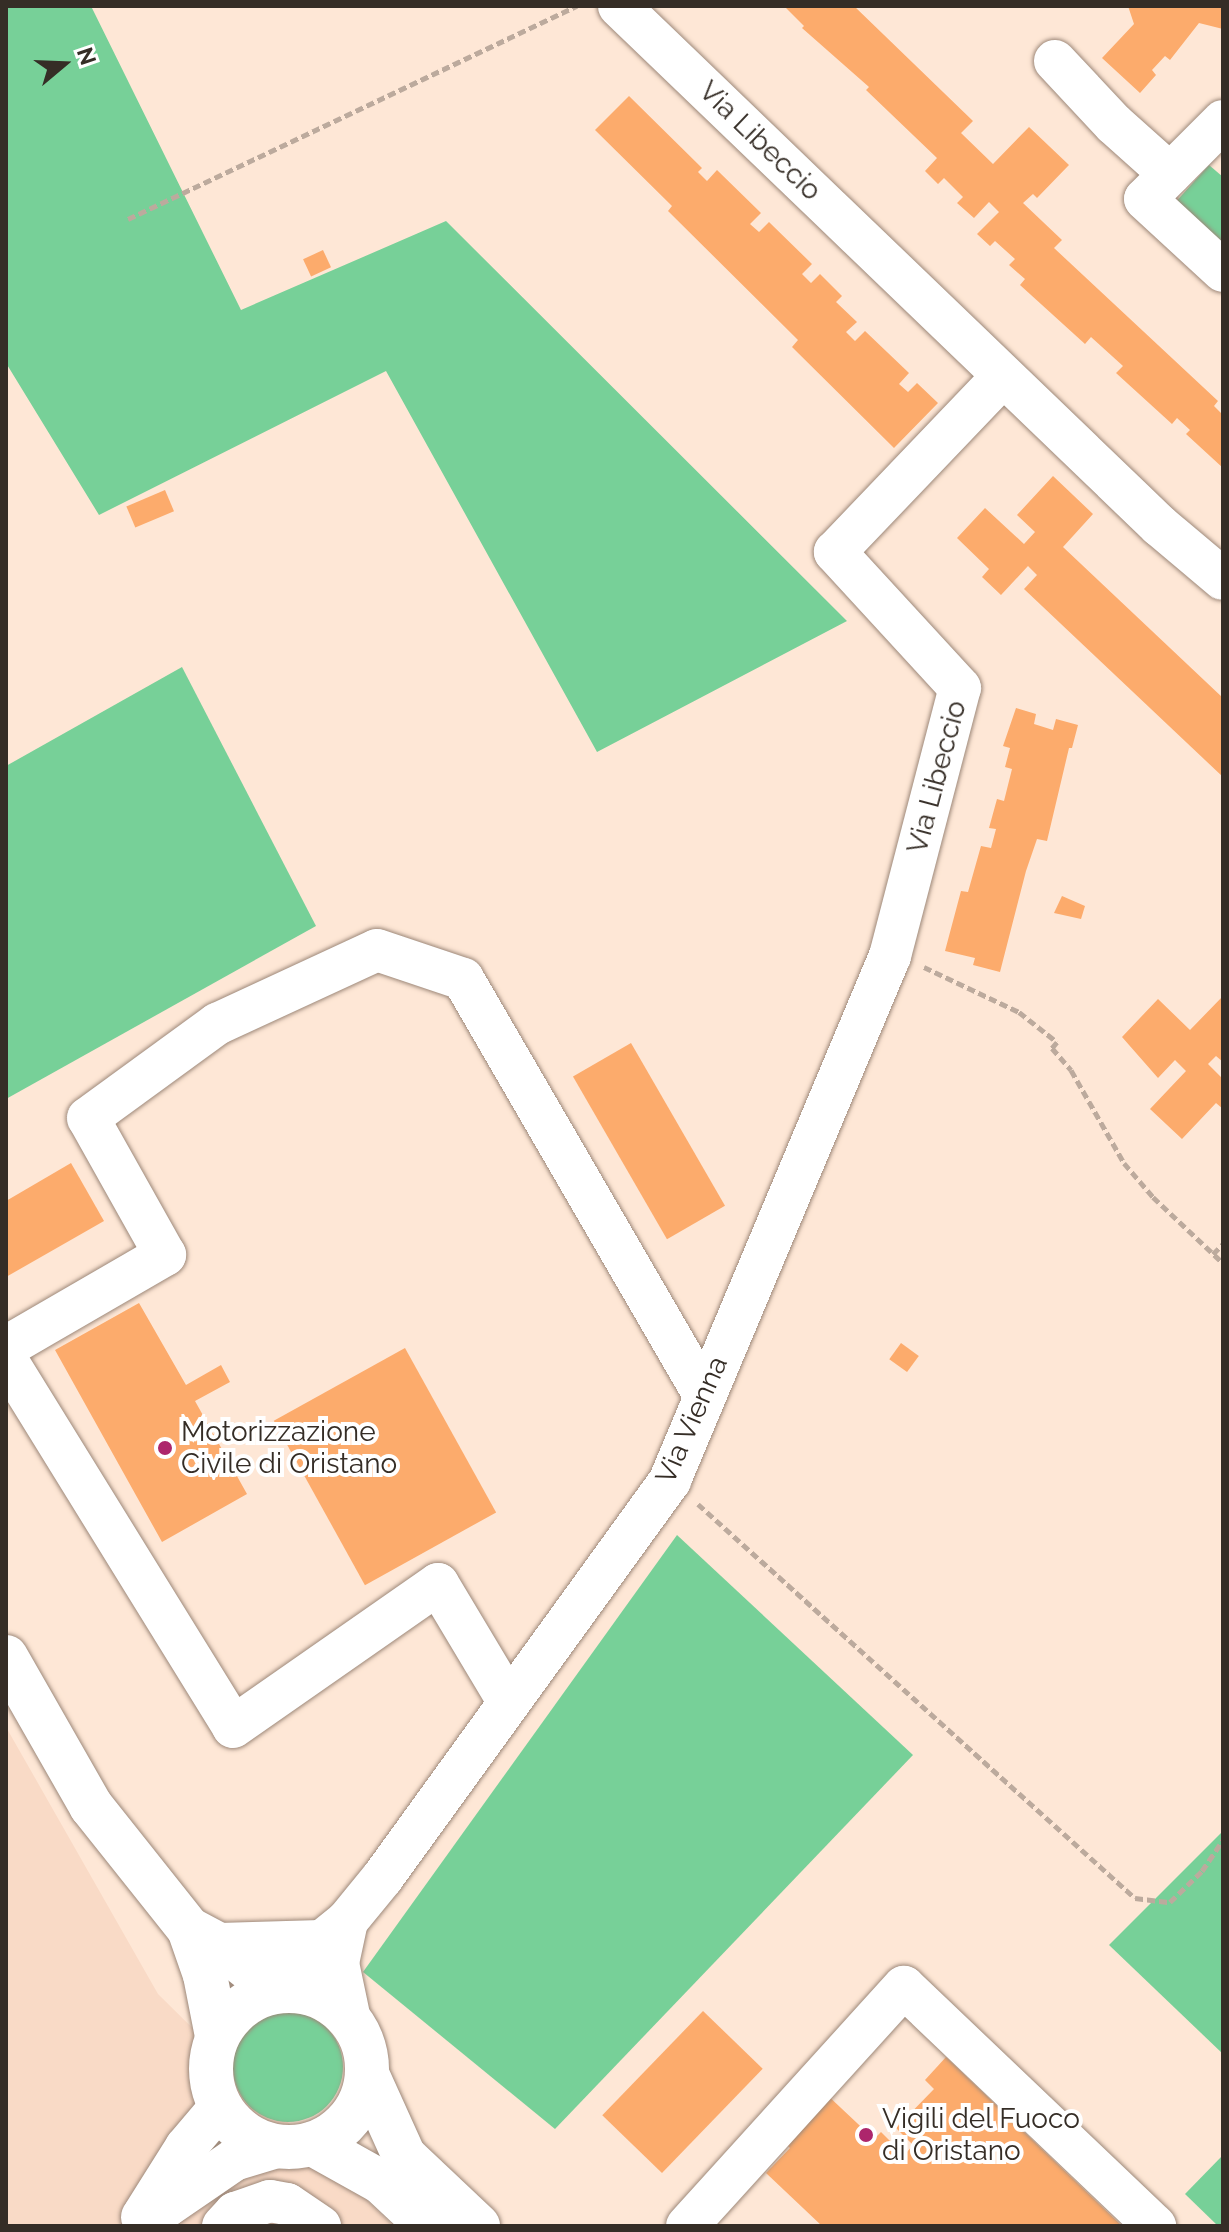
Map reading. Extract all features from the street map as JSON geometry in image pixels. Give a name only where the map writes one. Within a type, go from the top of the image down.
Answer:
[{"type":"main road","points":[[6,1657],[91,1806],[204,1937],[277,1991]]},
{"type":"main road","points":[[204,1937],[334,1931]]},
{"type":"main road","points":[[204,1937],[205,1975],[217,2036]]},
{"type":"main road","points":[[428,2226],[381,2182],[295,2145],[255,2140],[235,2126],[220,2107],[210,2072],[217,2036],[229,2017],[246,2002],[277,1991],[306,1992],[323,1998],[350,2020],[360,2036],[367,2074],[404,2156],[478,2226]]},
{"type":"main road","points":[[295,2145],[340,2129],[359,2104],[367,2074]]},
{"type":"street","name":"Via Libeccio","points":[[619,6],[1160,526],[1223,579]]},
{"type":"street","points":[[1055,61],[1114,124],[1170,174]]},
{"type":"street","points":[[1223,121],[1145,199],[1223,271]]},
{"type":"street","name":"Via Libeccio","points":[[890,956],[960,688],[835,552],[1003,376]]},
{"type":"street","points":[[6,1347],[165,1255],[88,1118],[217,1024],[377,950],[463,979],[704,1394]]},
{"type":"street","name":"Via Vienna","points":[[334,1931],[383,1877],[670,1480],[890,956]]},
{"type":"street","points":[[6,1359],[233,1727],[438,1584],[508,1701]]},
{"type":"street","points":[[277,1991],[334,1931]]},
{"type":"street","points":[[334,1931],[350,2020]]},
{"type":"street","points":[[687,2226],[904,1987],[1155,2226]]},
{"type":"street","points":[[160,2219],[186,2147],[220,2107]]},
{"type":"street","points":[[160,2219],[234,2160],[295,2145]]},
{"type":"street","points":[[223,2226],[235,2213],[270,2201],[287,2204],[320,2226]]},
{"type":"path","points":[[128,219],[577,6]]},
{"type":"path","points":[[890,956],[923,966],[1019,1012],[1057,1042],[1052,1048],[1071,1070],[1124,1163],[1153,1197],[1223,1263]]},
{"type":"path","points":[[1213,1254],[1223,1244]]},
{"type":"path","points":[[670,1480],[807,1598],[1135,1898],[1170,1902],[1202,1871],[1223,1840]]},
{"type":"shaded area","points":[[6,1727],[158,1994],[393,2226],[6,2226]]},
{"type":"green space","points":[[6,6],[91,6],[241,310],[446,221],[847,621],[597,752],[386,371],[99,515],[6,363]]},
{"type":"green space","points":[[1209,165],[1223,177],[1223,252],[1172,206]]},
{"type":"green space","points":[[182,667],[316,926],[6,1099],[6,766]]},
{"type":"green space","points":[[677,1535],[913,1755],[555,2129],[363,1972]]},
{"type":"green space","points":[[1223,1831],[1223,2054],[1109,1945]]},
{"type":"green space","points":[[288,2012],[309,2016],[327,2028],[339,2046],[343,2067],[339,2088],[327,2106],[309,2118],[288,2122],[267,2118],[249,2106],[237,2088],[233,2067],[237,2046],[249,2028],[267,2016]]},
{"type":"green space","points":[[1223,2155],[1223,2226],[1218,2226],[1185,2194]]},
{"type":"building","points":[[784,6],[854,6],[973,121],[961,133],[993,164],[1029,127],[1069,165],[1037,198],[1033,194],[1023,203],[1062,240],[1054,248],[1218,401],[1214,406],[1223,415],[1223,468],[1186,434],[1190,430],[1177,418],[1172,424],[1116,373],[1123,366],[1091,337],[1085,344],[1020,285],[1025,279],[1009,265],[1015,259],[995,241],[990,246],[977,234],[999,212],[989,202],[974,218],[957,203],[963,197],[944,178],[938,184],[925,171],[937,158],[866,90],[869,87],[802,28],[804,26]]},
{"type":"building","points":[[1128,6],[1223,6],[1223,29],[1199,23],[1170,60],[1165,56],[1152,70],[1156,75],[1140,93],[1102,58],[1134,24]]},
{"type":"building","points":[[629,96],[702,168],[698,172],[707,181],[717,170],[761,213],[750,224],[759,232],[769,222],[812,264],[802,274],[811,283],[820,274],[842,296],[836,302],[857,322],[846,332],[855,341],[865,331],[909,373],[899,384],[908,392],[917,383],[938,403],[894,448],[792,347],[798,340],[668,211],[672,206],[595,130]]},
{"type":"building","points":[[323,250],[331,267],[311,277],[303,259]]},
{"type":"building","points":[[1053,476],[1093,514],[1063,547],[1223,698],[1223,777],[1024,589],[1037,575],[1028,566],[1001,595],[982,577],[989,569],[957,538],[985,508],[1024,544],[1035,532],[1017,515]]},
{"type":"building","points":[[165,490],[174,511],[135,528],[126,506]]},
{"type":"building","points":[[1016,708],[1036,714],[1034,724],[1053,730],[1056,719],[1078,725],[1072,748],[1069,748],[1047,841],[1037,839],[1026,871],[1000,972],[973,965],[975,958],[945,951],[961,891],[968,892],[981,846],[991,848],[996,829],[989,828],[997,799],[1004,801],[1012,769],[1005,767],[1010,748],[1003,746]]},
{"type":"building","points":[[1062,896],[1085,906],[1081,919],[1054,913]]},
{"type":"building","points":[[1223,996],[1223,1062],[1216,1056],[1208,1064],[1223,1079],[1223,1109],[1216,1103],[1182,1139],[1150,1109],[1186,1071],[1175,1060],[1158,1078],[1122,1037],[1158,999],[1190,1030]]},
{"type":"building","points":[[631,1043],[725,1206],[667,1239],[573,1076]]},
{"type":"building","points":[[71,1163],[104,1221],[6,1277],[6,1201]]},
{"type":"building","name":"Motorizzazione Civile di Oristano","points":[[139,1303],[186,1385],[221,1365],[230,1382],[195,1401],[247,1494],[162,1542],[55,1350]]},
{"type":"building","points":[[901,1343],[919,1356],[907,1372],[889,1359]]},
{"type":"building","points":[[405,1348],[496,1512],[365,1585],[274,1421]]},
{"type":"building","points":[[703,2011],[763,2069],[662,2173],[602,2115]]},
{"type":"building","points":[[946,2057],[1120,2224],[822,2226],[766,2173],[790,2148],[780,2138],[824,2092],[874,2139],[881,2132],[898,2149],[900,2146],[907,2152],[913,2145],[896,2128],[934,2089],[925,2080]]},
{"type":"place","name":"Motorizzazione Civile di Oristano","points":[[165,1448]]},
{"type":"place","name":"Vigili del Fuoco di Oristano","points":[[866,2135]]}]
